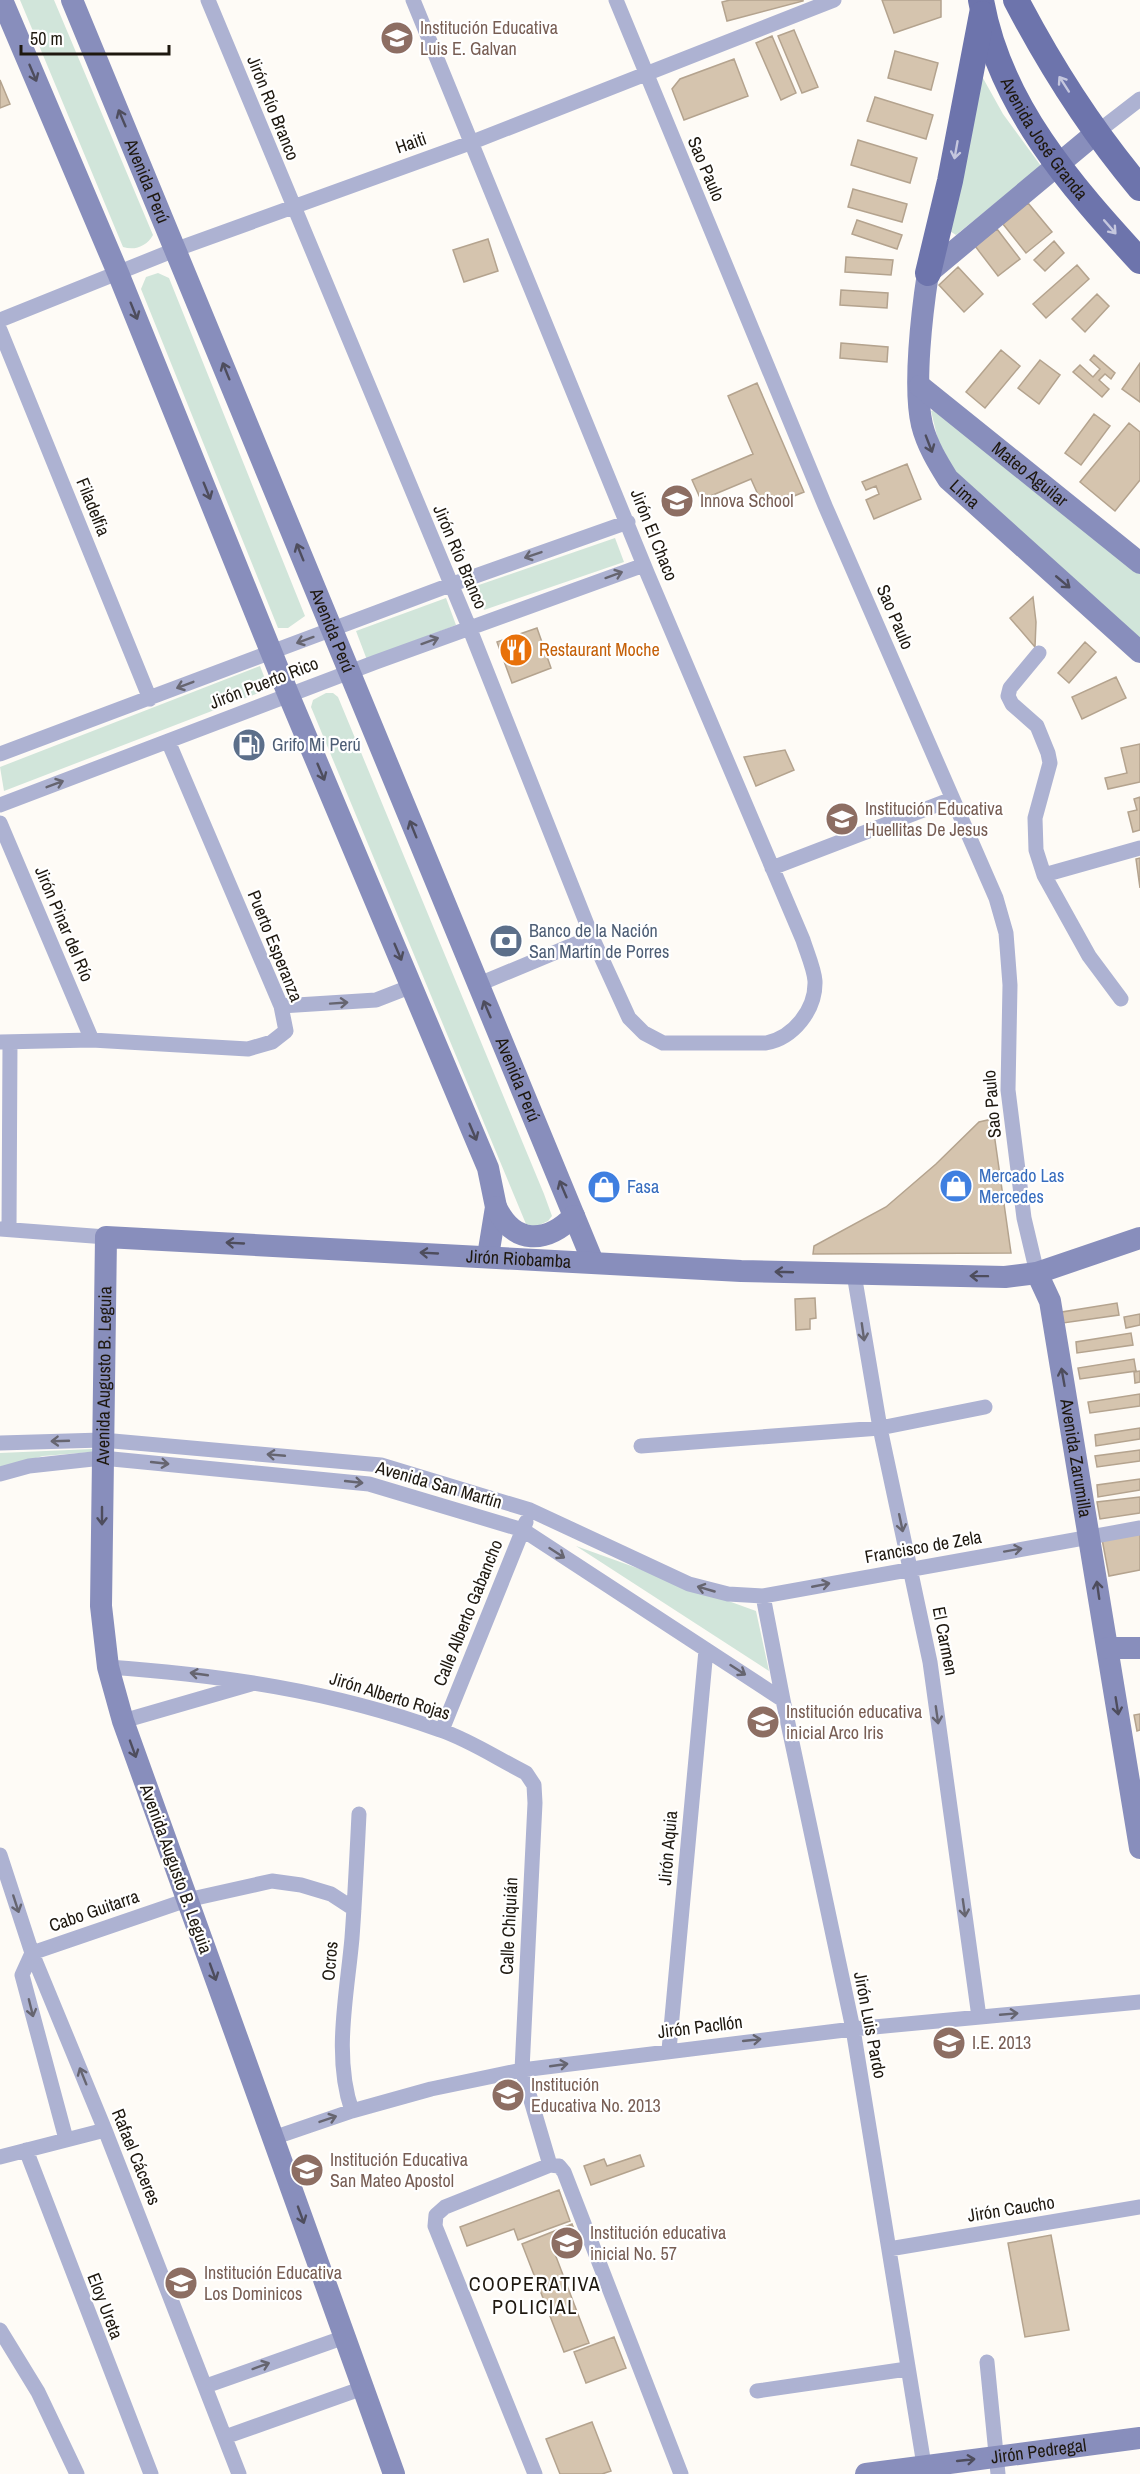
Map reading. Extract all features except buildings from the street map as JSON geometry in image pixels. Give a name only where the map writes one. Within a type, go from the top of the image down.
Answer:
[{"type":"main road","points":[[2,0],[118,273],[289,696],[488,1168],[496,1207],[502,1220],[515,1232],[532,1237],[549,1235],[574,1216]]},
{"type":"main road","name":"Avenida Perú","points":[[72,0],[177,249],[348,672],[593,1263]]},
{"type":"main road","points":[[1016,0],[1042,49],[1096,133],[1140,188]]},
{"type":"main road","points":[[928,273],[950,181],[982,6]]},
{"type":"main road","name":"Avenida José Granda","points":[[982,6],[997,62],[1026,118],[1057,164],[1140,261]]},
{"type":"main road","points":[[928,273],[1096,133]]},
{"type":"main road","name":"Lima","points":[[928,273],[921,328],[920,386],[922,425],[934,457],[948,479],[971,503],[1140,652]]},
{"type":"main road","name":"Mateo Aguilar","points":[[920,386],[1140,563]]},
{"type":"main road","points":[[488,1256],[496,1207]]},
{"type":"main road","name":"Jirón Riobamba","points":[[106,1237],[593,1263],[854,1274],[1005,1277],[1037,1273],[1140,1238]]},
{"type":"main road","name":"Avenida Augusto B. Leguia","points":[[106,1237],[101,1606],[108,1666],[123,1720],[394,2474]]},
{"type":"main road","name":"Avenida Zarumilla","points":[[1037,1273],[1050,1301],[1140,1848]]},
{"type":"main road","points":[[1108,1648],[1140,1648]]},
{"type":"main road","name":"Jirón Pedregal","points":[[866,2474],[1140,2438]]},
{"type":"street","name":"Jirón Río Branco","points":[[208,0],[469,627],[592,937],[629,1018],[644,1033],[663,1043],[740,1043]]},
{"type":"street","name":"Jirón El Chaco","points":[[413,0],[645,565],[803,940],[814,977],[814,995],[796,1027],[783,1039],[766,1043],[740,1043]]},
{"type":"street","name":"Sao Paulo","points":[[616,0],[826,508],[991,887],[1006,933],[1010,985],[1008,1090],[1024,1218],[1037,1273]]},
{"type":"street","name":"Haiti","points":[[0,320],[177,249],[470,143],[824,2]]},
{"type":"street","points":[[1096,133],[1140,99]]},
{"type":"street","name":"Filadelfia","points":[[0,330],[150,699]]},
{"type":"street","name":"Jirón Puerto Rico","points":[[0,754],[450,585],[628,522]]},
{"type":"street","name":"Jirón Puerto Rico","points":[[0,805],[348,672],[645,565]]},
{"type":"street","points":[[1039,653],[1010,688],[1008,696],[1012,704],[1037,726],[1050,763],[1035,818],[1036,850],[1044,875],[1089,956],[1121,999]]},
{"type":"street","name":"Puerto Esperanza","points":[[5,1042],[92,1040],[248,1049],[272,1042],[286,1031],[281,1006],[168,741]]},
{"type":"street","points":[[772,868],[952,799]]},
{"type":"street","name":"Jirón Pinar del Río","points":[[0,823],[92,1040]]},
{"type":"street","points":[[1044,875],[1140,848]]},
{"type":"street","points":[[477,985],[592,937]]},
{"type":"street","points":[[281,1006],[376,1000],[412,986]]},
{"type":"street","points":[[4,1229],[5,1042]]},
{"type":"street","name":"Jirón Riobamba","points":[[4,1229],[106,1237]]},
{"type":"street","name":"El Carmen","points":[[854,1274],[880,1428],[930,1662],[979,2017]]},
{"type":"street","points":[[641,1446],[880,1428],[985,1407]]},
{"type":"street","name":"Avenida San Martín","points":[[0,1443],[381,1465],[530,1510],[689,1584],[728,1594],[763,1596]]},
{"type":"street","name":"Avenida San Martín","points":[[0,1474],[102,1449],[369,1484],[523,1530],[783,1700]]},
{"type":"street","name":"Calle Alberto Gabancho","points":[[442,1730],[530,1510]]},
{"type":"street","name":"Francisco de Zela","points":[[763,1596],[1140,1528]]},
{"type":"street","name":"Jirón Luis Pardo","points":[[763,1596],[853,2029],[924,2465]]},
{"type":"street","name":"Jirón Aquia","points":[[669,2050],[706,1650]]},
{"type":"street","name":"Jirón Alberto Rojas","points":[[108,1666],[193,1673],[303,1690],[442,1730],[526,1773],[534,1785]]},
{"type":"street","name":"Jirón Alberto Rojas","points":[[123,1720],[257,1682]]},
{"type":"street","name":"Calle Chiquián","points":[[534,1785],[522,2070],[550,2165]]},
{"type":"street","name":"Ocros","points":[[352,2111],[343,2086],[341,2047],[354,1909],[359,1814]]},
{"type":"street","name":"Rafael Cáceres","points":[[0,1855],[32,1953],[105,2130],[239,2474]]},
{"type":"street","name":"Cabo Guitarra","points":[[66,2139],[22,1975],[32,1953],[187,1900],[272,1881],[301,1885],[331,1894],[354,1909]]},
{"type":"street","name":"Jirón Pacllón","points":[[273,2138],[352,2111],[431,2089],[522,2070],[853,2029],[1140,2002]]},
{"type":"street","points":[[0,2157],[105,2130]]},
{"type":"street","name":"Eloy Ureta","points":[[26,2151],[151,2474]]},
{"type":"street","points":[[535,2474],[435,2226],[436,2215],[445,2207],[550,2165],[559,2166],[564,2172],[681,2474]]},
{"type":"street","name":"Jirón Caucho","points":[[889,2248],[1140,2207]]},
{"type":"street","points":[[0,2330],[38,2392],[78,2474]]},
{"type":"street","points":[[206,2386],[345,2337]]},
{"type":"street","points":[[987,2362],[996,2456]]},
{"type":"street","points":[[757,2391],[907,2370]]},
{"type":"street","points":[[225,2437],[363,2388]]},
{"type":"green space","points":[[20,0],[54,0],[153,235],[140,247],[123,247]]},
{"type":"green space","points":[[979,71],[1003,114],[1041,166],[956,235],[945,228]]},
{"type":"green space","points":[[158,273],[169,278],[305,616],[288,628],[278,628],[141,289],[146,277]]},
{"type":"green space","points":[[934,410],[1140,571],[1140,638],[961,483],[938,440],[931,411]]},
{"type":"green space","points":[[615,538],[624,562],[484,610],[476,586]]},
{"type":"green space","points":[[446,598],[456,625],[367,660],[356,631]]},
{"type":"green space","points":[[260,666],[269,689],[4,791],[0,767]]},
{"type":"green space","points":[[326,693],[333,693],[338,697],[544,1194],[552,1216],[548,1221],[535,1227],[526,1224],[311,707],[313,700]]},
{"type":"green space","points":[[92,1449],[92,1452],[43,1456],[0,1468],[0,1453]]},
{"type":"green space","points":[[576,1546],[756,1611],[769,1671]]},
{"type":"place","name":"Institución Educativa Luis E. Galvan","points":[[397,38]]},
{"type":"place","name":"Innova School","points":[[677,501]]},
{"type":"place","name":"Restaurant Moche","points":[[516,650]]},
{"type":"place","name":"Grifo Mi Perú","points":[[249,745]]},
{"type":"place","name":"Institución Educativa Huellitas De Jesus","points":[[842,819]]},
{"type":"place","name":"Banco de la Nación San Martín de Porres","points":[[506,941]]},
{"type":"place","name":"Mercado Las Mercedes","points":[[956,1186]]},
{"type":"place","name":"Fasa","points":[[604,1187]]},
{"type":"place","name":"Institución educativa inicial Arco Iris","points":[[763,1722]]},
{"type":"place","name":"I.E. 2013","points":[[949,2043]]},
{"type":"place","name":"Institución Educativa No. 2013","points":[[508,2095]]},
{"type":"place","name":"Institución Educativa San Mateo Apostol","points":[[307,2170]]},
{"type":"place","name":"Institución educativa inicial No. 57","points":[[567,2243]]},
{"type":"place","name":"Institución Educativa Los Dominicos","points":[[181,2283]]},
{"type":"district","name":"COOPERATIVA POLICIAL","points":[[535,2296]]}]
